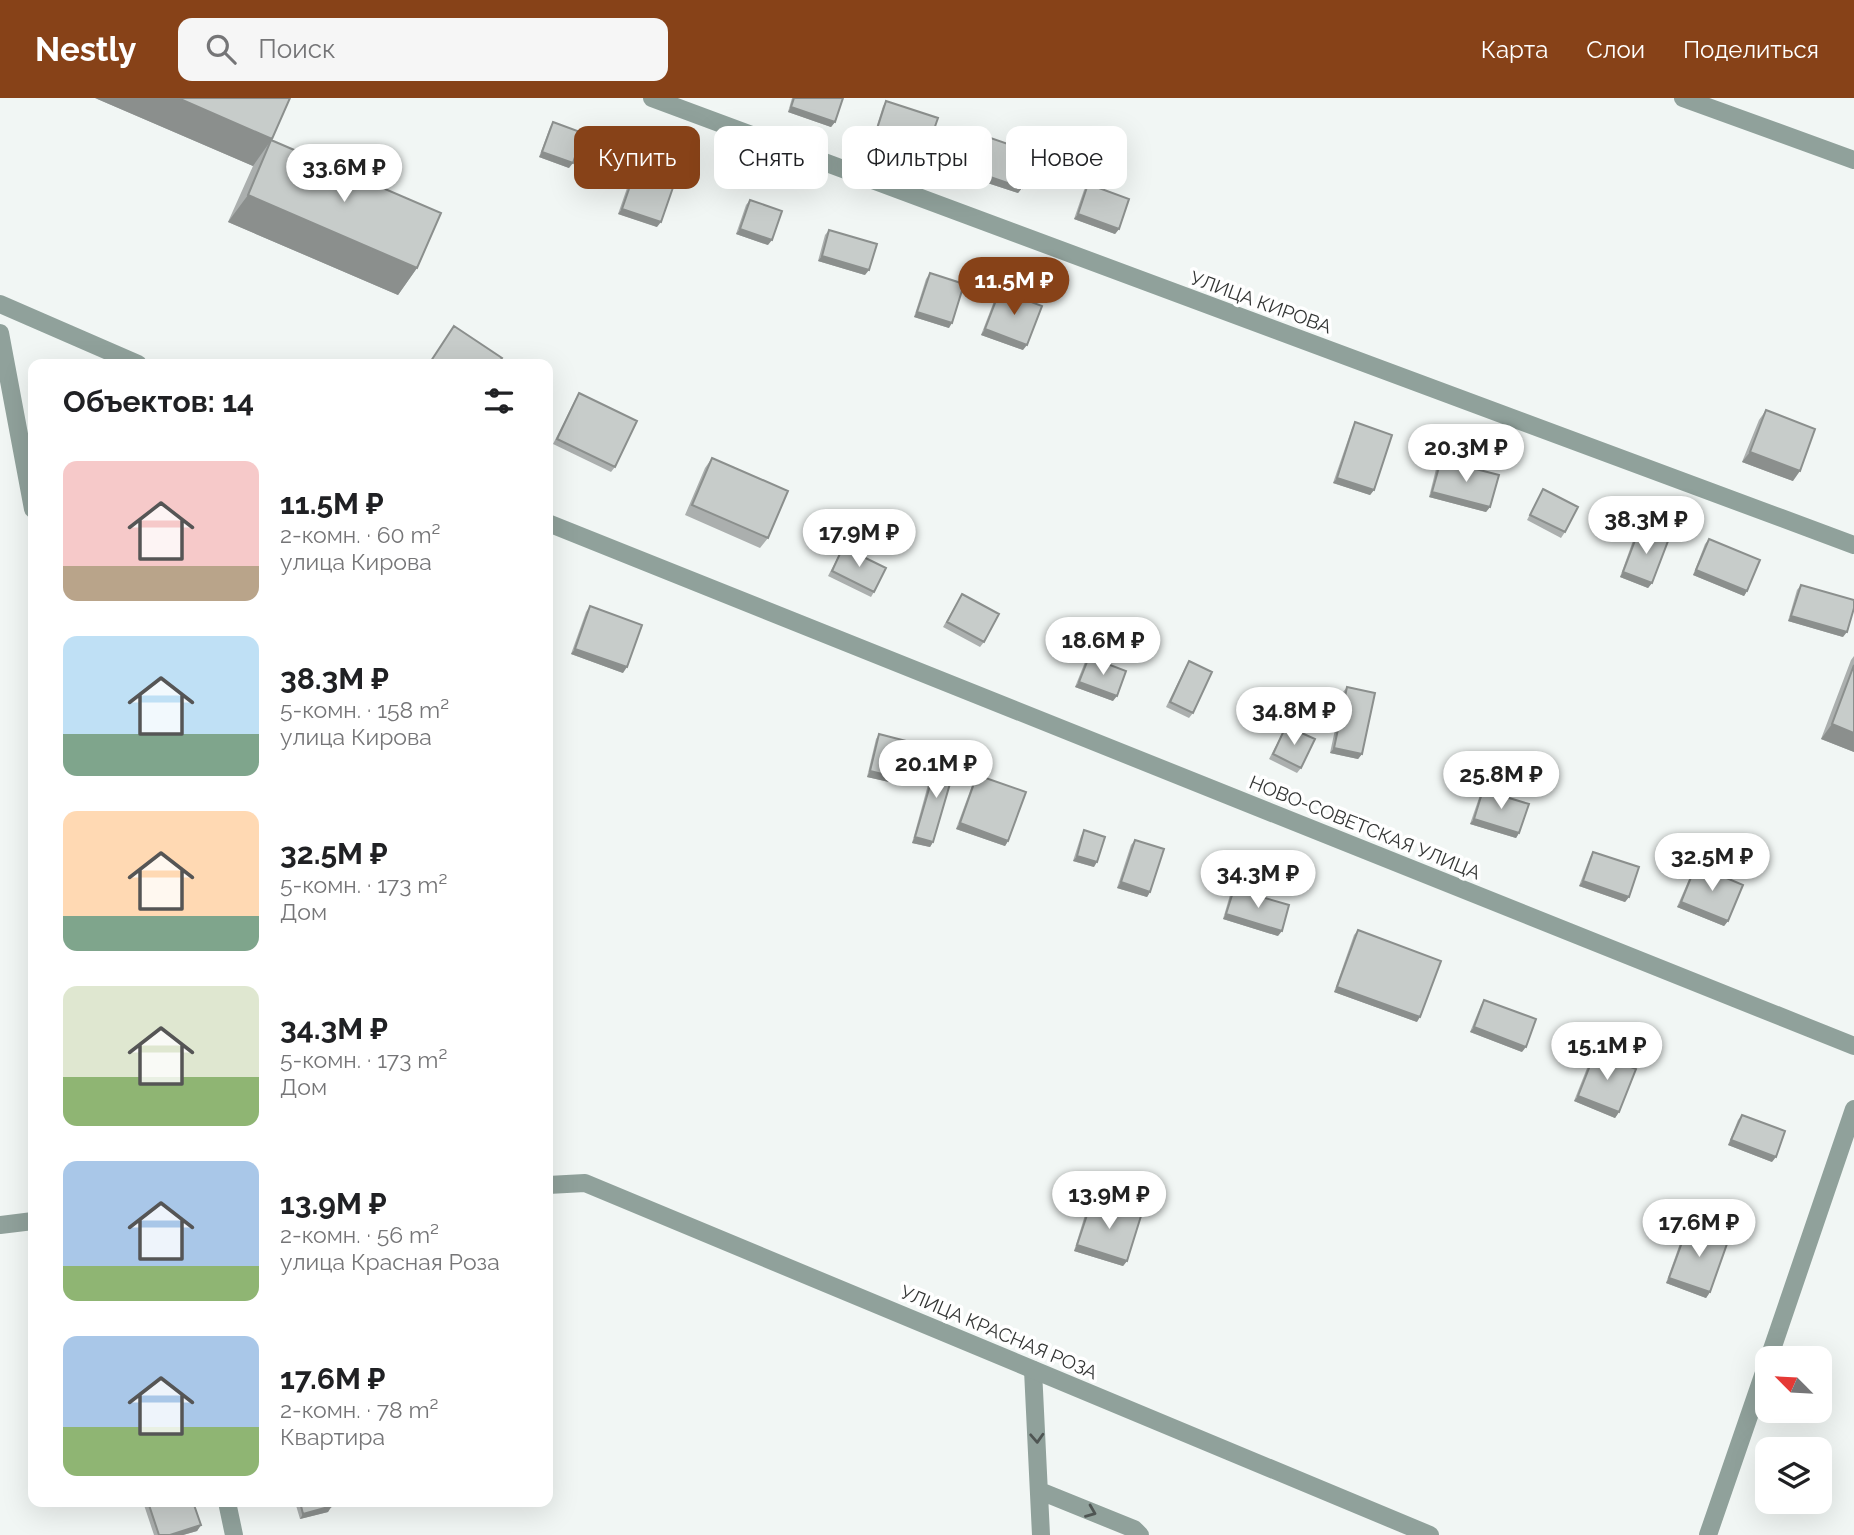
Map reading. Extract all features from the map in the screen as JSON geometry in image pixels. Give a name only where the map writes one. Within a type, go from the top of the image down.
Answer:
[{"type":"street","name":"УЛИЦА КИРОВА","points":[[652,98],[1854,545]]},
{"type":"street","points":[[1683,98],[1854,160]]},
{"type":"street","points":[[0,304],[126,359]]},
{"type":"street","points":[[0,333],[28,482]]},
{"type":"street","name":"НОВО-СОВЕТСКАЯ УЛИЦА","points":[[553,525],[1854,1046]]},
{"type":"street","points":[[1773,1346],[1854,1109]]},
{"type":"street","name":"УЛИЦА КРАСНАЯ РОЗА","points":[[553,1185],[585,1183],[1430,1535]]},
{"type":"street","points":[[0,1225],[28,1222]]},
{"type":"street","points":[[1034,1370],[1041,1535]]},
{"type":"street","points":[[1708,1535],[1755,1398]]},
{"type":"street","points":[[1040,1491],[1134,1529],[1140,1535]]},
{"type":"street","points":[[228,1507],[234,1535]]},
{"type":"building","points":[[178,98],[290,98],[272,139]]},
{"type":"building","points":[[794,98],[843,98],[835,122],[791,107]]},
{"type":"building","points":[[886,101],[938,118],[935,126],[878,126]]},
{"type":"building","points":[[553,122],[574,130],[573,163],[542,152]]},
{"type":"building","points":[[992,138],[1006,143],[1006,182],[992,178]]},
{"type":"building","points":[[271,140],[441,213],[417,268],[248,195]]},
{"type":"building","points":[[629,189],[672,189],[661,222],[622,209]]},
{"type":"building","points":[[1086,189],[1102,189],[1129,199],[1119,229],[1078,214]]},
{"type":"building","points":[[750,200],[782,211],[772,240],[740,229]]},
{"type":"building","points":[[829,230],[877,244],[869,270],[822,256]]},
{"type":"building","points":[[930,273],[964,284],[952,323],[917,312]]},
{"type":"building","points":[[1000,290],[1042,306],[1027,345],[985,329]]},
{"type":"building","points":[[454,326],[502,358],[501,359],[432,359]]},
{"type":"building","points":[[579,393],[637,421],[615,467],[557,439]]},
{"type":"building","points":[[1766,410],[1815,429],[1800,471],[1750,452]]},
{"type":"building","points":[[1355,422],[1392,435],[1374,490],[1337,478]]},
{"type":"building","points":[[712,458],[788,491],[768,538],[692,505]]},
{"type":"building","points":[[1441,460],[1499,475],[1490,507],[1432,492]]},
{"type":"building","points":[[1543,489],[1578,507],[1565,532],[1530,515]]},
{"type":"building","points":[[1639,530],[1668,541],[1652,583],[1623,572]]},
{"type":"building","points":[[1709,539],[1760,560],[1747,591],[1696,570]]},
{"type":"building","points":[[843,547],[886,568],[874,592],[832,571]]},
{"type":"building","points":[[1801,585],[1854,600],[1847,632],[1791,616]]},
{"type":"building","points":[[962,594],[999,614],[984,642],[947,622]]},
{"type":"building","points":[[590,606],[642,625],[627,667],[575,649]]},
{"type":"building","points":[[1089,657],[1126,671],[1117,696],[1079,682]]},
{"type":"building","points":[[1189,661],[1212,672],[1193,713],[1170,702]]},
{"type":"building","points":[[1854,665],[1854,733],[1832,724]]},
{"type":"building","points":[[1347,687],[1375,693],[1362,754],[1334,748]]},
{"type":"building","points":[[1286,726],[1315,739],[1301,768],[1273,754]]},
{"type":"building","points":[[879,734],[910,742],[902,779],[870,771]]},
{"type":"building","points":[[938,758],[956,763],[933,842],[915,837]]},
{"type":"building","points":[[977,775],[1026,792],[1008,841],[960,823]]},
{"type":"building","points":[[1483,790],[1529,804],[1519,833],[1474,819]]},
{"type":"building","points":[[1084,830],[1105,837],[1097,862],[1077,856]]},
{"type":"building","points":[[1135,840],[1164,849],[1150,892],[1121,882]]},
{"type":"building","points":[[1593,852],[1639,867],[1629,897],[1583,881]]},
{"type":"building","points":[[1696,865],[1743,885],[1728,921],[1681,902]]},
{"type":"building","points":[[1234,889],[1289,905],[1282,931],[1226,914]]},
{"type":"building","points":[[1358,930],[1441,961],[1420,1017],[1337,987]]},
{"type":"building","points":[[1484,1000],[1536,1019],[1526,1047],[1474,1027]]},
{"type":"building","points":[[1595,1053],[1636,1069],[1619,1112],[1578,1096]]},
{"type":"building","points":[[1742,1115],[1785,1131],[1776,1157],[1731,1140]]},
{"type":"building","points":[[1092,1200],[1141,1216],[1127,1261],[1077,1245]]},
{"type":"building","points":[[1688,1226],[1728,1241],[1710,1292],[1669,1278]]},
{"type":"building","points":[[150,1507],[195,1507],[201,1525],[170,1535],[159,1535]]},
{"type":"building","points":[[301,1507],[328,1507],[303,1514]]}]
